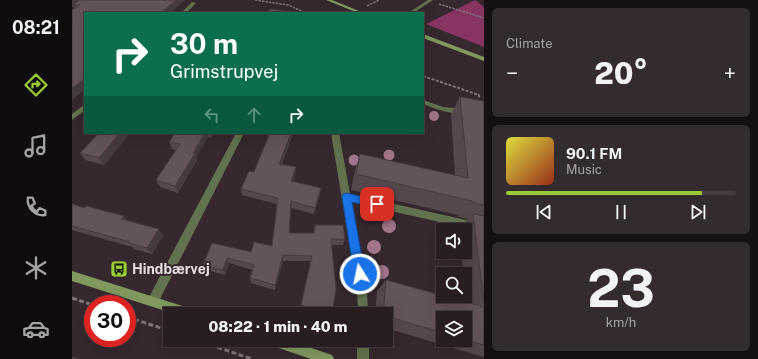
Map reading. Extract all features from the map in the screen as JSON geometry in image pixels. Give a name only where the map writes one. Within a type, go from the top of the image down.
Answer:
[{"type":"street","points":[[328,0],[359,12]]},
{"type":"street","points":[[412,12],[430,0]]},
{"type":"street","points":[[184,12],[194,3]]},
{"type":"street","points":[[424,36],[484,59]]},
{"type":"street","points":[[424,102],[442,109],[476,112],[479,98]]},
{"type":"street","points":[[72,118],[84,107]]},
{"type":"street","points":[[153,301],[239,134]]},
{"type":"street","points":[[335,134],[362,289],[363,307]]},
{"type":"street","points":[[346,197],[484,228]]},
{"type":"street","points":[[72,276],[171,307]]},
{"type":"street","points":[[292,347],[328,359]]},
{"type":"street","points":[[363,347],[363,359]]},
{"type":"path","points":[[255,0],[282,3],[297,7],[304,12]]},
{"type":"path","points":[[365,7],[379,0]]},
{"type":"path","points":[[430,0],[484,18]]},
{"type":"path","points":[[424,76],[479,95],[479,98]]},
{"type":"path","points":[[72,298],[84,302]]},
{"type":"path","points":[[136,320],[163,329]]},
{"type":"path","points":[[217,347],[252,359]]},
{"type":"shaded area","points":[[475,0],[484,7],[484,47],[426,24]]},
{"type":"building","points":[[80,0],[176,0],[162,12],[84,12],[84,79],[72,89],[72,10],[80,5],[73,5]]},
{"type":"building","points":[[270,9],[287,11],[286,12],[268,12]]},
{"type":"building","points":[[460,97],[483,101],[484,104],[484,205],[356,174],[360,154],[468,178]]},
{"type":"building","points":[[98,134],[119,134],[99,158],[80,153]]},
{"type":"building","points":[[174,134],[204,134],[175,186],[156,180],[180,144],[169,142]]},
{"type":"building","points":[[270,134],[291,134],[279,164],[296,167],[291,181],[321,188],[315,208],[291,201],[289,233],[314,233],[315,225],[343,225],[345,239],[331,239],[336,289],[333,307],[307,307],[301,305],[312,256],[283,255],[275,285],[250,278],[254,265],[227,258],[223,270],[203,265],[212,243],[251,252],[254,242],[272,246],[278,198],[241,189],[249,171],[254,172]]},
{"type":"building","points":[[72,204],[124,216],[121,219],[159,229],[147,248],[129,243],[130,242],[72,226]]},
{"type":"building","points":[[473,214],[484,216],[484,303]]},
{"type":"building","points":[[386,280],[436,294],[436,303],[469,303],[484,307],[484,345],[472,342],[472,311],[436,311],[436,331],[393,318],[393,307],[384,307]]},
{"type":"place","name":"Hindbærvej","points":[[119,269]]},
{"type":"route","points":[[360,274],[346,197],[377,204]]}]
